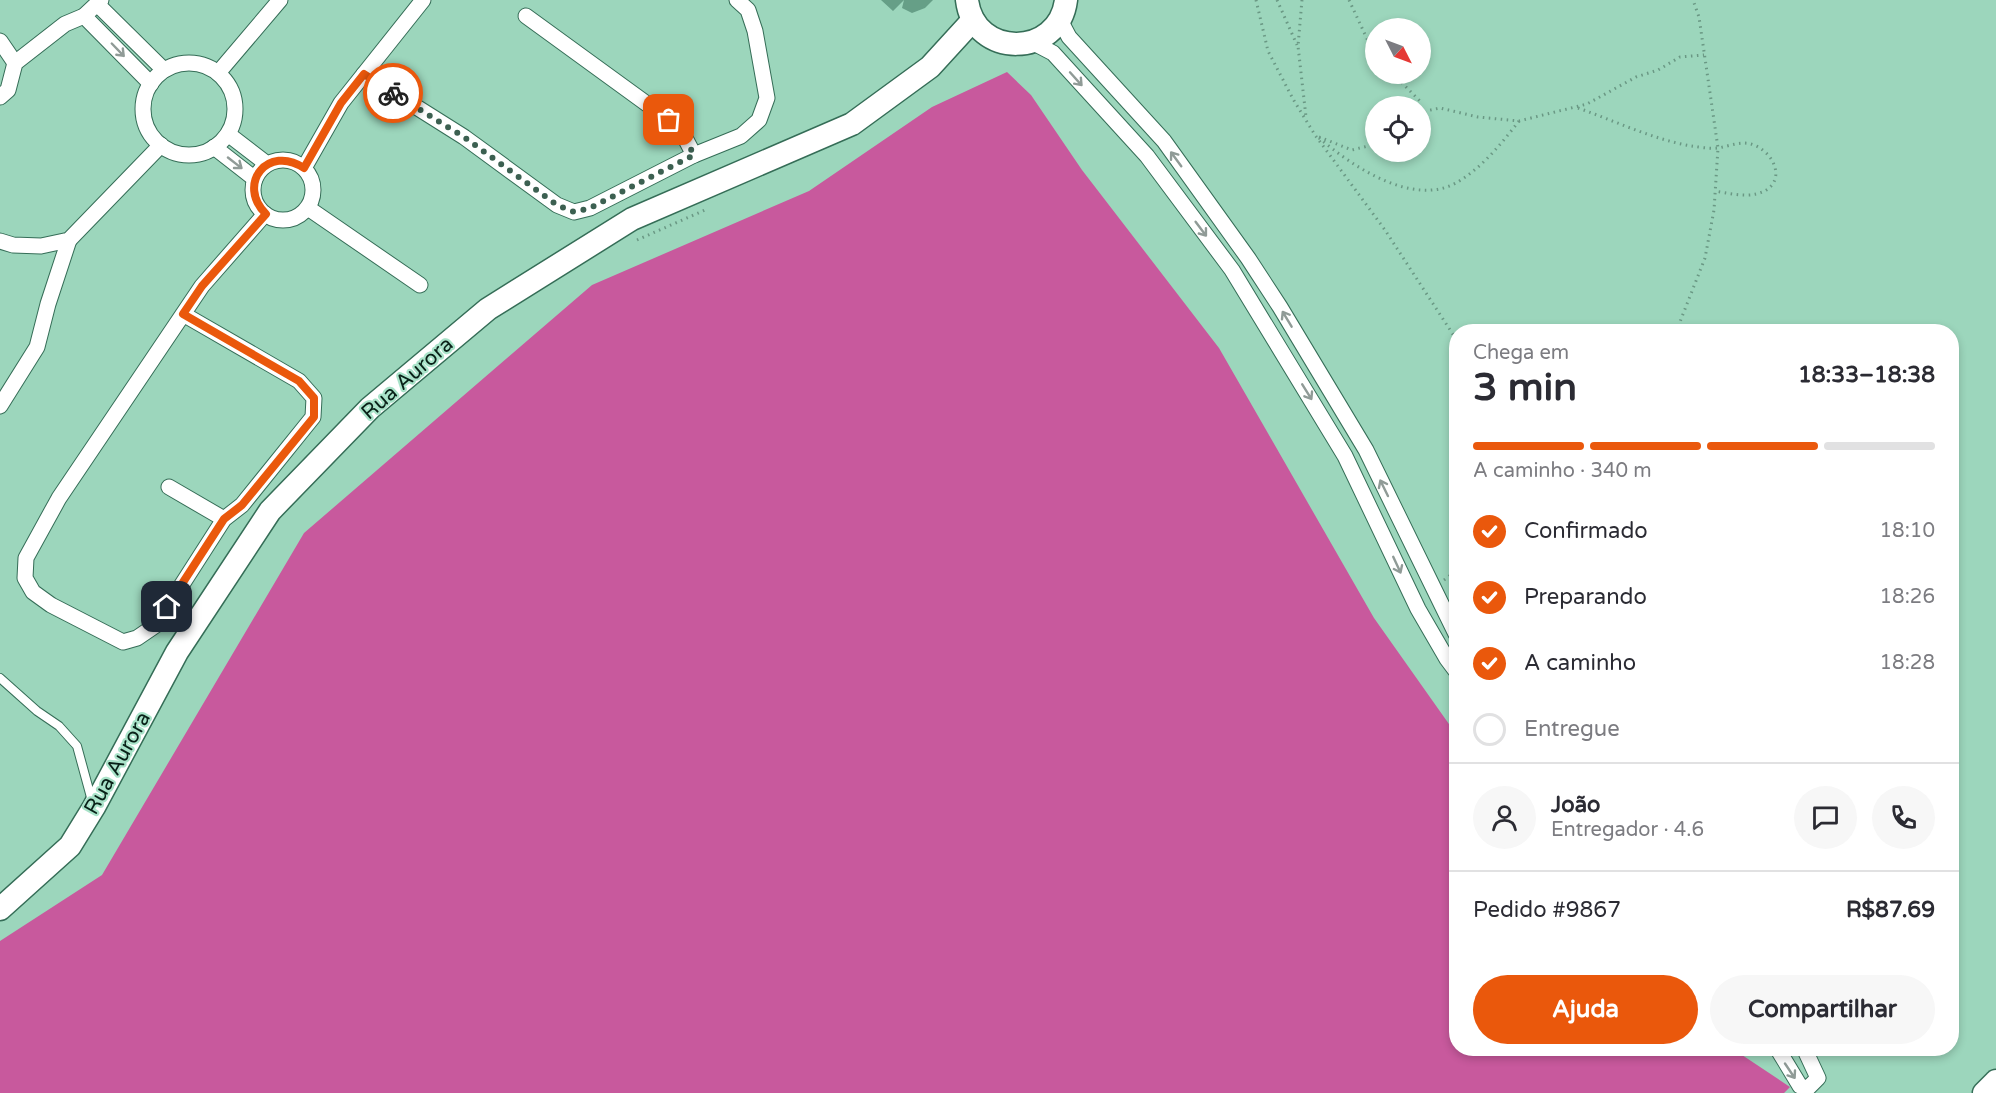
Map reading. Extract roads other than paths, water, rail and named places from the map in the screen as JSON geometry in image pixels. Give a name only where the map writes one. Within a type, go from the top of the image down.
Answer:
[{"type":"street","points":[[218,73],[280,0]]},
{"type":"street","points":[[304,168],[341,103],[423,0]]},
{"type":"street","points":[[364,74],[464,137],[557,205],[574,212],[590,208],[694,155],[741,136],[759,120],[767,98],[755,31],[748,10],[737,0]]},
{"type":"street","points":[[0,97],[8,90],[15,63],[65,24],[84,16],[99,2],[164,70]]},
{"type":"street","points":[[970,10],[986,34],[1004,43],[1016,45],[1042,38],[1052,30],[1063,10]]},
{"type":"street","name":"Rua Aurora","points":[[0,909],[70,846],[94,807],[177,652],[270,511],[370,408],[489,309],[632,219],[852,124],[930,67],[970,10]]},
{"type":"street","points":[[1063,10],[1069,37],[1164,141],[1248,258],[1280,307],[1366,450],[1449,620]]},
{"type":"street","points":[[84,16],[151,84]]},
{"type":"street","points":[[526,16],[669,120],[684,136],[694,155]]},
{"type":"street","points":[[0,41],[15,63]]},
{"type":"street","points":[[1032,42],[1053,53],[1147,156],[1232,270],[1345,456],[1418,609],[1449,662]]},
{"type":"street","points":[[182,63],[201,64],[218,73],[225,80],[234,97],[235,116],[228,134],[214,147],[197,154],[169,150],[160,145],[148,130],[145,121],[144,102],[151,84],[164,70],[182,63]]},
{"type":"street","points":[[228,134],[267,164]]},
{"type":"street","points":[[0,406],[37,346],[69,240],[160,145]]},
{"type":"street","points":[[214,147],[255,179]]},
{"type":"street","points":[[277,160],[296,162],[304,168],[313,183],[314,191],[308,208],[292,219],[283,220],[266,214],[254,199],[255,179],[260,171],[267,164],[277,160]]},
{"type":"street","points":[[308,208],[420,285]]},
{"type":"street","points":[[183,314],[299,381],[314,398],[314,417],[242,505],[224,519],[156,625],[137,638],[123,642],[51,605],[33,591],[25,578],[26,558],[59,498],[183,314],[202,286],[266,214]]},
{"type":"street","points":[[0,241],[14,245],[41,246],[69,240]]},
{"type":"street","points":[[169,487],[224,519]]},
{"type":"street","points":[[1782,1056],[1800,1086],[1809,1088],[1818,1078],[1808,1056]]},
{"type":"street","points":[[1983,1093],[1996,1081]]},
{"type":"lane","points":[[0,678],[37,711],[59,726],[77,746],[94,807]]}]
